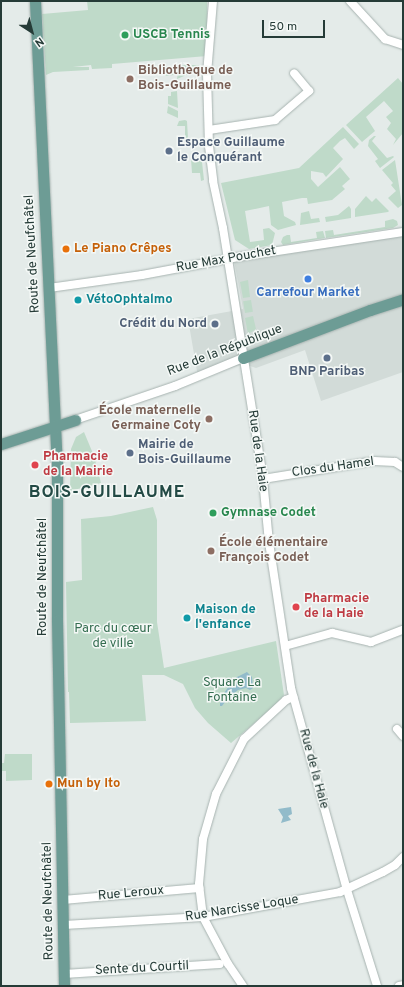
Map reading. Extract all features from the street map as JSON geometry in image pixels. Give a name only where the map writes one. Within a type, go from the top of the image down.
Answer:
[{"type":"main road","name":"Route de Neufchâtel","points":[[34,1],[56,426],[57,620],[64,986]]},
{"type":"main road","name":"Rue de la République","points":[[243,358],[403,299]]},
{"type":"main road","name":"Rue de la République","points":[[1,444],[75,420]]},
{"type":"street","name":"Rue de la Haie","points":[[213,1],[208,74],[209,130],[213,181],[228,259],[263,479],[268,535],[293,697],[347,890],[377,986]]},
{"type":"street","points":[[350,1],[385,39],[403,45]]},
{"type":"street","points":[[209,130],[275,120],[309,91],[294,73]]},
{"type":"street","name":"Rue Max Pouchet","points":[[48,288],[142,275],[228,259],[403,232]]},
{"type":"street","name":"Rue de la République","points":[[75,420],[175,386],[243,358]]},
{"type":"street","name":"Clos du Hamel","points":[[263,479],[374,461],[395,462],[403,467]]},
{"type":"street","points":[[285,646],[332,633],[371,642],[403,630]]},
{"type":"street","points":[[243,986],[228,964],[204,917],[200,888],[203,839],[216,794],[244,739],[286,700],[293,697]]},
{"type":"street","points":[[397,729],[403,736]]},
{"type":"street","name":"Rue Narcisse Loque","points":[[64,924],[204,917],[347,890],[395,865],[403,857]]},
{"type":"street","name":"Rue Leroux","points":[[63,900],[200,888]]},
{"type":"street","name":"Sente du Courtil","points":[[64,974],[220,964]]},
{"type":"shaded area","points":[[403,234],[403,372],[321,401],[305,350],[256,368],[244,364],[198,377],[188,319],[243,309],[234,260]]},
{"type":"green space","name":"USCB Tennis","points":[[87,1],[207,1],[207,56],[112,64],[112,68],[92,69],[91,65],[73,67],[89,67],[89,70],[53,72],[46,75],[42,14],[88,10]]},
{"type":"green space","points":[[179,65],[200,66],[198,70],[177,79]]},
{"type":"green space","points":[[164,66],[175,66],[174,75],[165,76]]},
{"type":"green space","points":[[398,78],[403,84],[403,133],[393,145],[396,139],[387,129],[391,123],[386,117],[393,111],[384,101],[366,117],[375,131],[362,142],[346,125]]},
{"type":"green space","points":[[177,91],[178,108],[168,104],[168,96],[171,96],[171,92]]},
{"type":"green space","points":[[168,106],[178,111],[178,118],[167,113]]},
{"type":"green space","points":[[179,121],[187,121],[188,139],[185,138],[185,126],[177,126]]},
{"type":"green space","points":[[343,127],[359,144],[354,149],[345,138],[340,141],[333,148],[343,159],[326,177],[323,173],[311,171],[311,179],[318,187],[340,167],[350,179],[342,186],[345,189],[332,200],[308,204],[307,198],[302,198],[282,202],[284,216],[295,222],[296,225],[278,230],[271,225],[269,206],[245,211],[250,242],[264,240],[263,229],[269,228],[275,233],[272,245],[249,249],[235,240],[221,183],[299,168]]},
{"type":"green space","points":[[376,136],[372,141],[387,158],[394,157],[380,168],[375,161],[378,159],[368,146],[369,140]]},
{"type":"green space","points":[[195,158],[195,160],[198,160],[199,158],[202,162],[204,180],[201,181],[200,173],[192,173],[191,159]]},
{"type":"green space","points":[[395,160],[402,205],[398,208],[388,198],[396,191],[391,185],[393,183],[382,170]]},
{"type":"green space","points":[[366,196],[372,202],[376,198],[389,211],[355,217],[355,209]]},
{"type":"green space","points":[[349,206],[351,209],[351,218],[326,222],[325,217],[338,215]]},
{"type":"green space","points":[[309,211],[311,219],[319,218],[320,222],[300,225],[301,213]]},
{"type":"green space","points":[[393,219],[397,221],[398,225],[393,228],[326,238],[325,231],[333,230],[334,235],[385,227],[385,221]]},
{"type":"green space","points":[[323,231],[325,238],[283,245],[281,242],[283,237],[287,235],[290,235],[291,242],[317,238],[316,232]]},
{"type":"green space","points":[[248,280],[250,297],[243,298],[240,282]]},
{"type":"green space","points":[[251,300],[253,312],[245,313],[243,301]]},
{"type":"green space","points":[[253,316],[256,329],[248,334],[245,318]]},
{"type":"green space","points":[[282,332],[263,339],[262,333]]},
{"type":"green space","points":[[84,432],[94,456],[101,483],[70,491],[71,449],[76,437]]},
{"type":"green space","name":"Parc du cœur de ville","points":[[153,507],[157,520],[157,622],[164,668],[276,641],[284,695],[279,702],[231,743],[208,723],[195,708],[183,684],[164,675],[142,675],[146,721],[70,723],[66,582],[82,580],[81,519],[111,516]]},
{"type":"green space","points":[[5,754],[32,754],[32,780],[6,781],[6,771],[1,771],[1,763],[4,763]]},
{"type":"water","points":[[247,672],[252,677],[253,688],[250,690],[246,688],[238,690],[228,698],[222,706],[220,706],[220,701],[224,693],[235,678]]},
{"type":"water","points":[[291,807],[292,814],[288,816],[291,820],[281,823],[283,817],[278,809]]},
{"type":"place","name":"USCB Tennis","points":[[125,35]]},
{"type":"place","name":"Bibliothèque de Bois-Guillaume","points":[[130,79]]},
{"type":"place","name":"Espace Guillaume le Conquérant","points":[[169,151]]},
{"type":"place","name":"Le Piano Crêpes","points":[[66,249]]},
{"type":"place","name":"Carrefour Market","points":[[308,279]]},
{"type":"place","name":"VétoOphtalmo","points":[[78,300]]},
{"type":"place","name":"Crédit du Nord","points":[[215,324]]},
{"type":"place","name":"BNP Paribas","points":[[327,358]]},
{"type":"place","name":"École maternelle Germaine Coty","points":[[209,419]]},
{"type":"place","name":"Mairie de Bois-Guillaume","points":[[130,453]]},
{"type":"place","name":"Pharmacie de la Mairie","points":[[35,465]]},
{"type":"place","name":"Gymnase Codet","points":[[213,513]]},
{"type":"place","name":"École élémentaire François Codet","points":[[211,551]]},
{"type":"place","name":"Pharmacie de la Haie","points":[[296,607]]},
{"type":"place","name":"Maison de l'enfance","points":[[187,618]]},
{"type":"place","name":"Mun by Ito","points":[[49,784]]},
{"type":"district","name":"BOIS-GUILLAUME","points":[[107,494]]},
{"type":"park label","name":"Square La Fontaine","points":[[232,692]]}]
